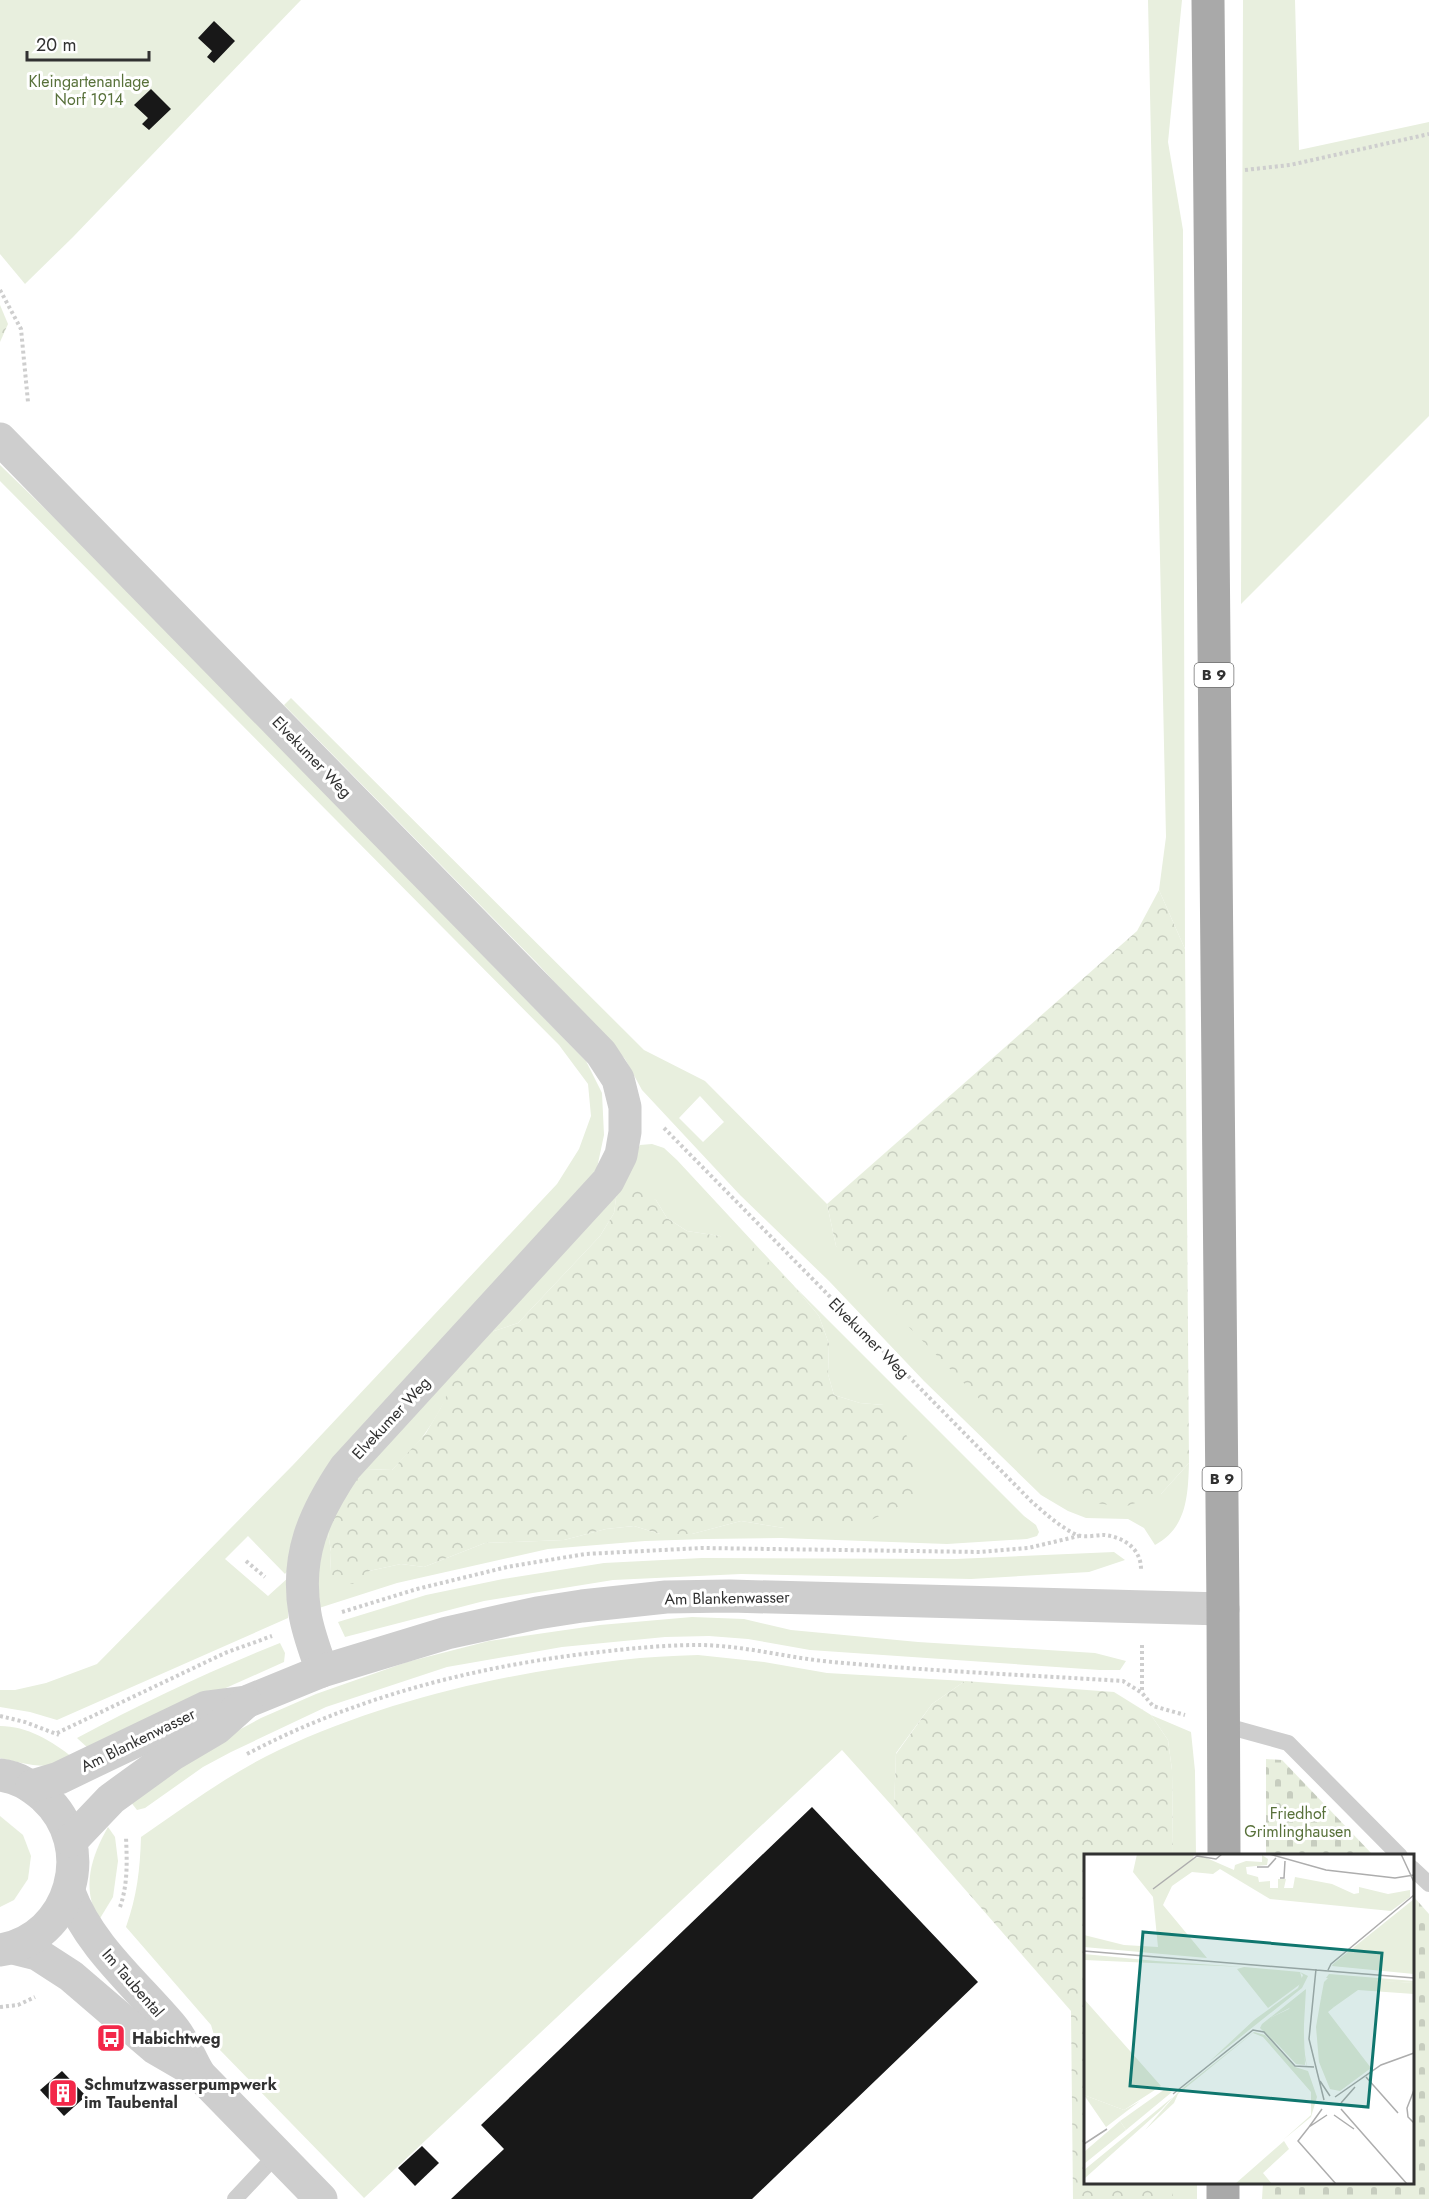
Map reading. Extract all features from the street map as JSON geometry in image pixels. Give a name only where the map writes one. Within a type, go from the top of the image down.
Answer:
[{"type":"main road","name":"B 9","points":[[1208,0],[1224,1854]]},
{"type":"main road","points":[[1222,2184],[1223,2199]]},
{"type":"street","name":"Elvekumer Weg","points":[[0,439],[601,1053],[618,1079],[625,1107],[625,1132],[621,1155],[608,1181],[345,1468],[325,1498],[309,1537],[302,1575],[304,1613],[322,1671]]},
{"type":"street","name":"Am Blankenwasser","points":[[32,1786],[59,1778],[207,1707],[246,1702],[322,1671],[414,1642],[491,1622],[582,1606],[666,1597],[793,1597],[1223,1609]]},
{"type":"street","name":"Am Blankenwasser","points":[[71,1841],[111,1799],[173,1754],[217,1728],[246,1702]]},
{"type":"street","points":[[0,1775],[10,1776],[32,1786],[57,1809],[71,1841],[74,1863],[69,1892],[56,1917],[35,1937],[7,1949]]},
{"type":"street","name":"Im Taubental","points":[[69,1892],[77,1913],[100,1946],[174,2029],[198,2073]]},
{"type":"street","name":"Im Taubental","points":[[7,1949],[37,1954],[71,1976],[155,2048],[198,2073],[321,2199]]},
{"type":"lane","points":[[1223,1725],[1288,1743],[1398,1854]]},
{"type":"lane","points":[[1414,1869],[1429,1884]]},
{"type":"lane","points":[[235,2199],[278,2153]]},
{"type":"path","points":[[1209,173],[1290,165],[1429,134]]},
{"type":"path","points":[[0,290],[21,329],[28,402]]},
{"type":"path","name":"Elvekumer Weg","points":[[662,1126],[1032,1502],[1053,1520],[1079,1536],[1104,1535],[1119,1538],[1132,1545],[1141,1559]]},
{"type":"path","points":[[238,1759],[311,1723],[382,1697],[448,1678],[540,1660],[616,1650],[699,1645],[761,1651],[831,1662],[1123,1681],[1142,1693],[1153,1706],[1223,1725]]},
{"type":"green space","name":"Kleingartenanlage Norf 1914","points":[[0,0],[301,0],[25,284],[0,254]]},
{"type":"green space","points":[[1148,0],[1182,0],[1168,142],[1183,230],[1185,949],[1159,890],[1166,837]]},
{"type":"green space","points":[[1243,0],[1295,0],[1299,150],[1429,122],[1429,416],[1241,604]]},
{"type":"green space","points":[[0,305],[8,324],[0,342]]},
{"type":"green space","points":[[0,465],[99,561],[586,1061],[602,1093],[604,1135],[597,1168],[578,1196],[285,1574],[248,1536],[225,1559],[268,1596],[289,1577],[288,1618],[57,1720],[0,1707],[0,1690],[15,1690],[46,1683],[97,1664],[293,1465],[557,1184],[579,1149],[591,1116],[588,1084],[559,1045],[0,481]]},
{"type":"green space","points":[[291,698],[644,1050],[705,1081],[827,1204],[836,1246],[1161,1494],[1189,1463],[1184,1510],[1174,1530],[1155,1545],[1144,1528],[1128,1519],[1086,1518],[1068,1511],[1041,1495],[924,1381],[829,1281],[740,1195],[642,1090],[625,1059],[537,963],[284,705]],"holes":[[[700,1096],[724,1122],[703,1142],[679,1118]]]},
{"type":"green space","points":[[1159,890],[1185,949],[1189,1463],[1161,1494],[1124,1507],[1095,1503],[1039,1460],[864,1281],[836,1246],[827,1204],[1137,931]]},
{"type":"green space","points":[[652,1144],[664,1148],[795,1287],[720,1236],[687,1231],[667,1218],[656,1200],[617,1191],[640,1145]]},
{"type":"green space","points":[[638,1190],[656,1200],[667,1218],[687,1231],[748,1243],[795,1287],[819,1316],[829,1344],[828,1374],[834,1395],[860,1403],[884,1405],[901,1424],[914,1451],[914,1499],[865,1523],[784,1528],[741,1521],[692,1534],[660,1534],[634,1526],[606,1529],[564,1540],[485,1543],[424,1567],[401,1564],[369,1571],[353,1584],[339,1584],[330,1572],[331,1552],[327,1526],[335,1506],[365,1469],[392,1470],[426,1433],[464,1358],[485,1334],[518,1323],[600,1236],[614,1213],[617,1191]]},
{"type":"green space","points":[[617,1191],[614,1213],[600,1236],[518,1323],[485,1334]]},
{"type":"green space","points":[[795,1287],[1024,1516],[1036,1525],[1039,1532],[1037,1536],[1027,1539],[947,1544],[781,1538],[705,1539],[645,1541],[548,1549],[397,1583],[319,1608],[316,1582],[327,1526],[331,1552],[330,1572],[369,1571],[401,1564],[424,1567],[485,1543],[564,1540],[606,1529],[634,1526],[660,1534],[692,1534],[741,1521],[784,1528],[884,1405],[860,1403],[834,1395],[828,1374],[829,1344],[819,1316]]},
{"type":"green space","points":[[464,1358],[437,1415],[414,1447],[392,1470],[365,1469]]},
{"type":"green space","points":[[1114,1552],[1125,1560],[1089,1572],[971,1579],[741,1574],[613,1580],[484,1601],[345,1637],[338,1622],[426,1595],[503,1579],[604,1563],[702,1558],[956,1559]]},
{"type":"green space","points":[[692,1617],[744,1619],[791,1630],[918,1642],[1095,1653],[1126,1661],[1120,1670],[1100,1670],[810,1650],[748,1639],[709,1636],[665,1637],[562,1647],[447,1667],[326,1707],[203,1767],[145,1808],[137,1810],[130,1801],[193,1755],[261,1718],[316,1694],[407,1662],[489,1641],[600,1625]]},
{"type":"green space","points":[[280,1643],[285,1653],[284,1662],[89,1749],[77,1738],[177,1688]]},
{"type":"green space","points":[[698,1655],[764,1662],[827,1673],[965,1681],[932,1704],[896,1753],[894,1808],[842,1750],[364,2198],[218,2048],[211,2025],[126,1927],[137,1883],[141,1837],[208,1790],[261,1759],[320,1732],[403,1703],[446,1691],[533,1673],[630,1659]]},
{"type":"green space","points":[[965,1681],[1114,1692],[1151,1715],[1168,1740],[1172,1770],[1173,1854],[1084,1854],[1084,2184],[1173,2184],[1173,2199],[1073,2199],[1071,2011],[894,1808],[896,1754],[932,1704]]},
{"type":"green space","points":[[1151,1715],[1191,1732],[1195,1771],[1196,1854],[1173,1854],[1172,1770],[1168,1740]]},
{"type":"green space","points":[[0,1726],[20,1729],[39,1736],[72,1757],[56,1765],[46,1766],[0,1758]]},
{"type":"green space","name":"Friedhof Grimlinghausen","points":[[1266,1759],[1282,1760],[1372,1854],[1266,1854]]},
{"type":"green space","points":[[0,1816],[23,1835],[31,1856],[28,1879],[14,1900],[0,1907]]},
{"type":"green space","points":[[108,1827],[115,1837],[118,1861],[113,1897],[99,1920],[90,1896],[90,1873],[97,1850]]},
{"type":"green space","points":[[1414,1897],[1429,1914],[1429,2199],[1262,2199],[1263,2184],[1414,2184]]},
{"type":"green space","points":[[1173,2184],[1197,2184],[1197,2199],[1173,2199]]},
{"type":"building","points":[[214,21],[235,41],[214,63],[207,57],[212,51],[198,38]]},
{"type":"building","points":[[151,89],[171,109],[149,130],[142,124],[148,118],[134,105]]},
{"type":"building","points":[[812,1807],[978,1982],[752,2199],[451,2199],[504,2149],[481,2125]]},
{"type":"building","name":"Schmutzwasserpumpwerk im Taubental","points":[[62,2071],[86,2096],[64,2116],[40,2090]]},
{"type":"building","points":[[422,2146],[439,2163],[415,2186],[398,2168]]},
{"type":"place","name":"Habichtweg","points":[[111,2038]]},
{"type":"place","name":"Schmutzwasserpumpwerk im Taubental","points":[[63,2093]]}]
